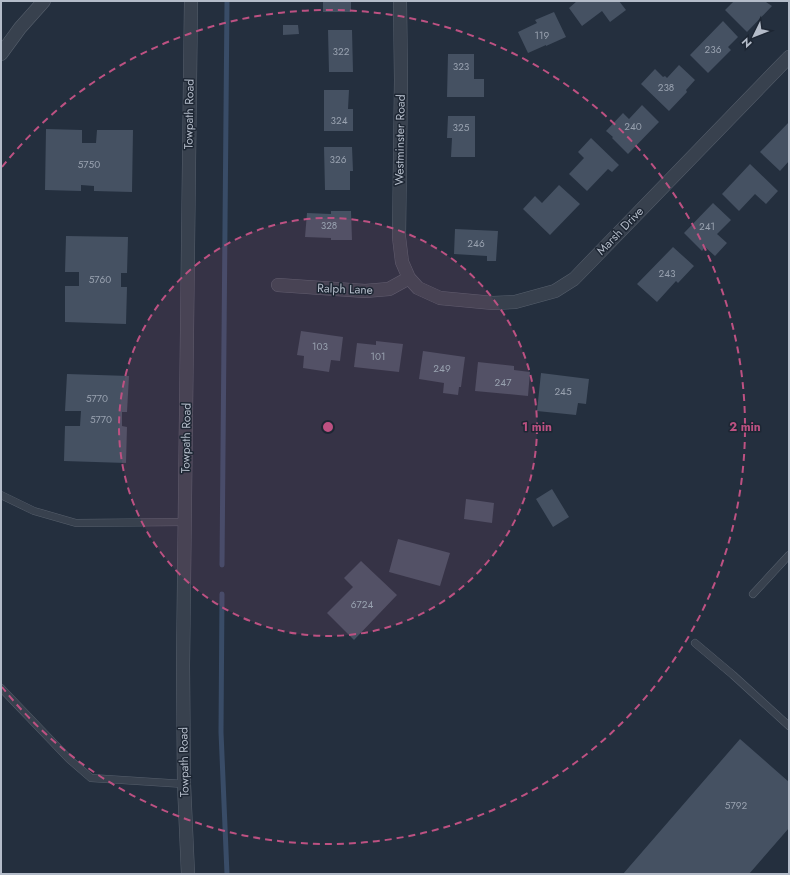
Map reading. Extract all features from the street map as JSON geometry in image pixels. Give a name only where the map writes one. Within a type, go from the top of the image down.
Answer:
[{"type":"street","points":[[1,54],[20,28],[44,1]]},
{"type":"street","name":"Towpath Road","points":[[188,874],[184,784],[183,666],[191,1]]},
{"type":"street","name":"Westminster Road","points":[[400,1],[401,80],[399,237],[402,262],[409,278]]},
{"type":"street","name":"Marsh Drive","points":[[409,278],[418,288],[440,298],[493,303],[515,302],[555,291],[574,279],[789,57]]},
{"type":"street","name":"Ralph Lane","points":[[278,285],[365,291],[389,289],[409,278]]},
{"type":"lane","points":[[1,495],[34,511],[76,523],[185,522]]},
{"type":"lane","points":[[753,594],[789,555]]},
{"type":"lane","points":[[695,643],[789,726]]},
{"type":"lane","points":[[1,688],[69,759],[91,778],[184,784]]},
{"type":"building","points":[[323,1],[351,1],[351,12],[323,12]]},
{"type":"building","points":[[577,1],[619,1],[626,10],[610,22],[602,11],[582,26],[569,8]]},
{"type":"building","points":[[734,1],[767,1],[766,2],[772,6],[747,32],[725,10]]},
{"type":"building","points":[[554,12],[566,37],[528,53],[518,32],[537,23],[535,20]]},
{"type":"building","points":[[723,21],[738,37],[728,47],[731,50],[708,73],[690,55]]},
{"type":"building","points":[[283,25],[298,25],[299,34],[283,35]]},
{"type":"building","points":[[328,30],[352,30],[353,72],[329,72]]},
{"type":"building","points":[[448,54],[474,54],[474,79],[484,79],[484,97],[447,97]]},
{"type":"building","points":[[679,65],[695,80],[686,90],[687,92],[669,111],[641,84],[655,69],[663,77],[665,76],[667,78]]},
{"type":"building","points":[[324,90],[349,90],[348,109],[353,109],[353,131],[324,131]]},
{"type":"building","points":[[642,105],[659,122],[628,154],[606,131],[623,113],[629,119]]},
{"type":"building","points":[[448,116],[475,116],[475,157],[451,157],[452,138],[447,138]]},
{"type":"building","points":[[789,122],[789,161],[780,171],[760,152]]},
{"type":"building","points":[[46,129],[82,130],[82,143],[96,143],[97,130],[133,130],[132,192],[94,191],[94,186],[81,185],[81,191],[45,190]]},
{"type":"building","points":[[591,138],[619,165],[612,172],[608,169],[587,191],[569,174],[584,158],[578,152]]},
{"type":"building","points":[[324,147],[352,147],[353,171],[350,171],[350,190],[325,190]]},
{"type":"building","points":[[750,164],[778,191],[766,204],[755,194],[739,211],[722,194]]},
{"type":"building","points":[[559,185],[580,204],[550,235],[523,209],[535,196],[542,203]]},
{"type":"building","points":[[713,203],[731,220],[717,234],[727,243],[715,256],[705,247],[702,251],[684,233]]},
{"type":"building","points":[[331,211],[351,211],[352,240],[331,240],[331,238],[305,237],[307,213],[331,214]]},
{"type":"building","points":[[455,229],[498,231],[496,261],[487,261],[487,256],[454,254]]},
{"type":"building","points":[[66,236],[128,237],[127,273],[121,273],[121,287],[127,287],[126,324],[65,322],[65,286],[79,286],[79,272],[65,272]]},
{"type":"building","points":[[673,247],[694,266],[678,283],[676,281],[657,302],[637,284]]},
{"type":"building","points":[[301,331],[343,337],[340,361],[331,360],[329,372],[303,368],[304,356],[297,355]]},
{"type":"building","points":[[376,341],[403,344],[399,372],[354,367],[357,343],[376,345]]},
{"type":"building","points":[[423,351],[465,357],[461,387],[459,387],[458,395],[443,393],[444,383],[419,379]]},
{"type":"building","points":[[478,362],[514,366],[514,370],[530,372],[528,396],[475,391]]},
{"type":"building","points":[[541,373],[589,379],[586,404],[578,403],[576,415],[537,411]]},
{"type":"building","points":[[67,374],[129,376],[127,412],[122,412],[122,426],[127,427],[126,463],[64,461],[65,426],[80,426],[81,411],[65,411]]},
{"type":"building","points":[[552,489],[569,517],[553,527],[536,499]]},
{"type":"building","points":[[466,499],[494,503],[492,523],[464,519]]},
{"type":"building","points":[[398,539],[450,553],[440,586],[389,572]]},
{"type":"building","points":[[361,561],[397,595],[354,640],[327,613],[353,587],[344,578]]},
{"type":"building","points":[[740,739],[789,782],[789,828],[749,874],[623,874]]},
{"type":"waterway","points":[[222,565],[227,1]]},
{"type":"waterway","points":[[222,594],[221,732],[227,874]]}]
